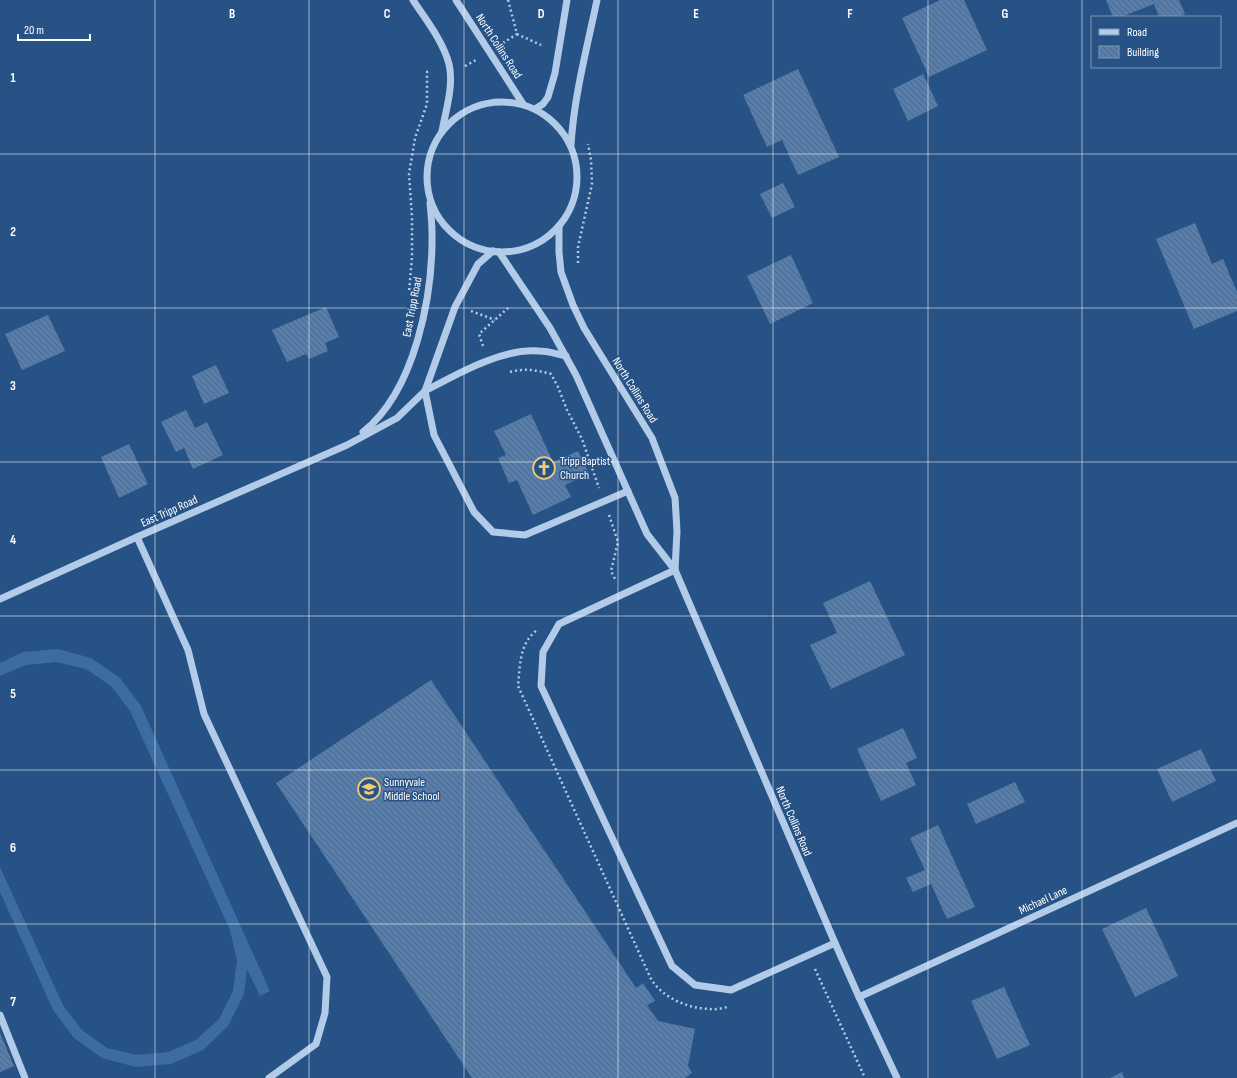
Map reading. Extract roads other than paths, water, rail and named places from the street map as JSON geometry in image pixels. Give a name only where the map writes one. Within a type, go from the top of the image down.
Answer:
[{"type":"street","points":[[413,0],[430,24],[449,64],[450,87],[442,131]]},
{"type":"street","name":"North Collins Road","points":[[456,0],[523,104]]},
{"type":"street","points":[[535,109],[543,104],[548,97],[555,73],[567,0]]},
{"type":"street","points":[[571,145],[572,123],[578,87],[598,0]]},
{"type":"street","points":[[429,198],[439,219],[455,236],[476,248],[496,252],[522,250],[543,240],[560,226],[571,207],[577,187],[577,166],[571,145],[559,127],[543,113],[523,104],[502,102],[480,105],[459,115],[442,131]]},
{"type":"street","name":"East Tripp Road","points":[[347,445],[374,424],[390,404],[403,380],[418,339],[427,296],[431,266],[432,232],[426,175],[431,152],[442,131]]},
{"type":"street","name":"North Collins Road","points":[[560,226],[559,252],[561,272],[573,305],[584,328],[652,438],[675,498],[678,531],[675,570]]},
{"type":"street","name":"East Tripp Road","points":[[0,599],[347,445],[397,418],[425,391],[455,307],[478,264],[496,252]]},
{"type":"street","name":"North Collins Road","points":[[496,252],[550,328],[566,356],[576,375],[647,534],[675,570],[835,943],[897,1078]]},
{"type":"street","points":[[566,356],[538,350],[519,352],[488,361],[464,371],[425,391],[434,435],[474,512],[493,532],[525,535],[628,491]]},
{"type":"street","points":[[137,537],[188,650],[204,714],[327,977],[325,1014],[316,1044],[269,1078]]},
{"type":"street","points":[[675,570],[559,624],[543,652],[541,686],[672,966],[695,986],[731,990],[835,943]]},
{"type":"street","name":"Michael Lane","points":[[859,997],[1237,823]]},
{"type":"street","points":[[0,1015],[25,1078]]},
{"type":"place","name":"Tripp Baptist Church","points":[[544,468]]},
{"type":"place","name":"Sunnyvale Middle School","points":[[369,789]]}]
